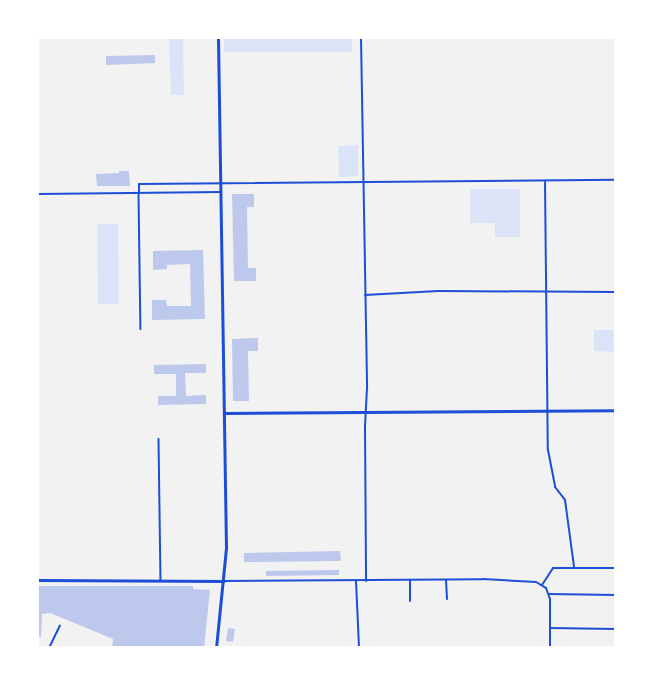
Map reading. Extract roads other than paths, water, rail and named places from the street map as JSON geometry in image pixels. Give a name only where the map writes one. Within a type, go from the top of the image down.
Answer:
[{"type":"street","points":[[216,648],[224,581],[224,413],[218,38]]},
{"type":"street","points":[[361,38],[366,581]]},
{"type":"street","points":[[139,193],[139,184],[615,180]]},
{"type":"street","points":[[546,181],[549,450],[555,487],[565,500],[574,567]]},
{"type":"street","points":[[38,194],[221,192]]},
{"type":"street","points":[[365,295],[438,291],[615,292]]},
{"type":"street","points":[[224,413],[615,410]]},
{"type":"street","points":[[542,585],[553,568],[615,568]]},
{"type":"street","points":[[38,580],[506,580],[542,585],[549,594],[550,648]]},
{"type":"street","points":[[410,580],[410,601]]},
{"type":"street","points":[[446,580],[447,599]]},
{"type":"street","points":[[356,581],[359,648]]},
{"type":"street","points":[[549,594],[615,595]]},
{"type":"street","points":[[48,648],[60,625]]},
{"type":"street","points":[[550,628],[615,628]]},
{"type":"lane","points":[[139,193],[141,329]]},
{"type":"lane","points":[[159,439],[161,581]]}]
